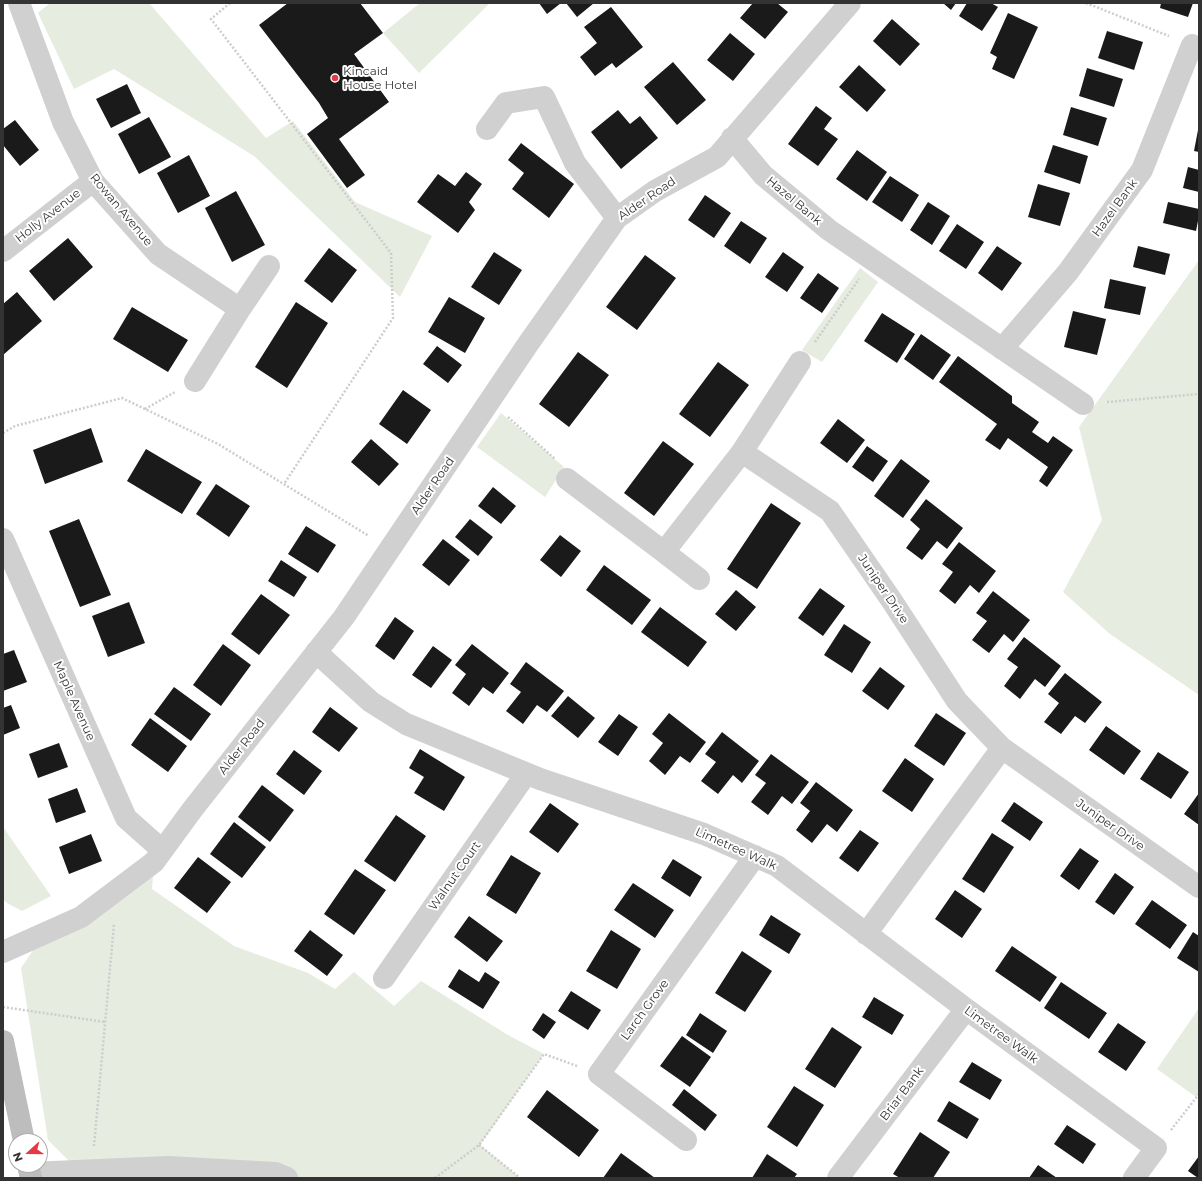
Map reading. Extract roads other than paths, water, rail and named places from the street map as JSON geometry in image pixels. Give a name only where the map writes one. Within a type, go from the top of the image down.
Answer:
[{"type":"street","name":"Rowan Avenue","points":[[19,3],[63,122],[93,181],[158,254],[240,309]]},
{"type":"street","name":"Alder Road","points":[[3,952],[81,917],[154,862],[192,810],[344,617],[528,344],[617,218],[655,191],[716,157],[850,3]]},
{"type":"street","name":"Hazel Bank","points":[[1002,349],[1068,272],[1142,170],[1192,45]]},
{"type":"street","points":[[488,129],[506,103],[544,97],[575,163],[617,218]]},
{"type":"street","name":"Hazel Bank","points":[[732,138],[764,175],[829,230],[1082,404]]},
{"type":"street","name":"Holly Avenue","points":[[3,251],[93,181]]},
{"type":"street","points":[[195,381],[269,266]]},
{"type":"street","points":[[664,552],[742,452],[800,362]]},
{"type":"street","name":"Juniper Drive","points":[[742,452],[830,511],[892,601],[957,701],[1002,748],[1199,887]]},
{"type":"street","points":[[567,478],[699,579]]},
{"type":"street","name":"Maple Avenue","points":[[3,539],[126,818],[162,850]]},
{"type":"street","name":"Limetree Walk","points":[[316,652],[371,702],[406,724],[526,774],[704,834],[777,866],[966,1009],[1156,1148],[1134,1178]]},
{"type":"street","points":[[866,934],[1002,748]]},
{"type":"street","name":"Walnut Court","points":[[384,978],[526,774]]},
{"type":"street","name":"Larch Grove","points":[[686,1140],[598,1074],[755,856]]},
{"type":"street","name":"Briar Bank","points":[[838,1178],[966,1009]]},
{"type":"street","points":[[3,1040],[22,1133]]},
{"type":"street","points":[[48,1171],[168,1167],[275,1173],[287,1178]]},
{"type":"place","name":"Kincaid House Hotel","points":[[335,78]]}]
